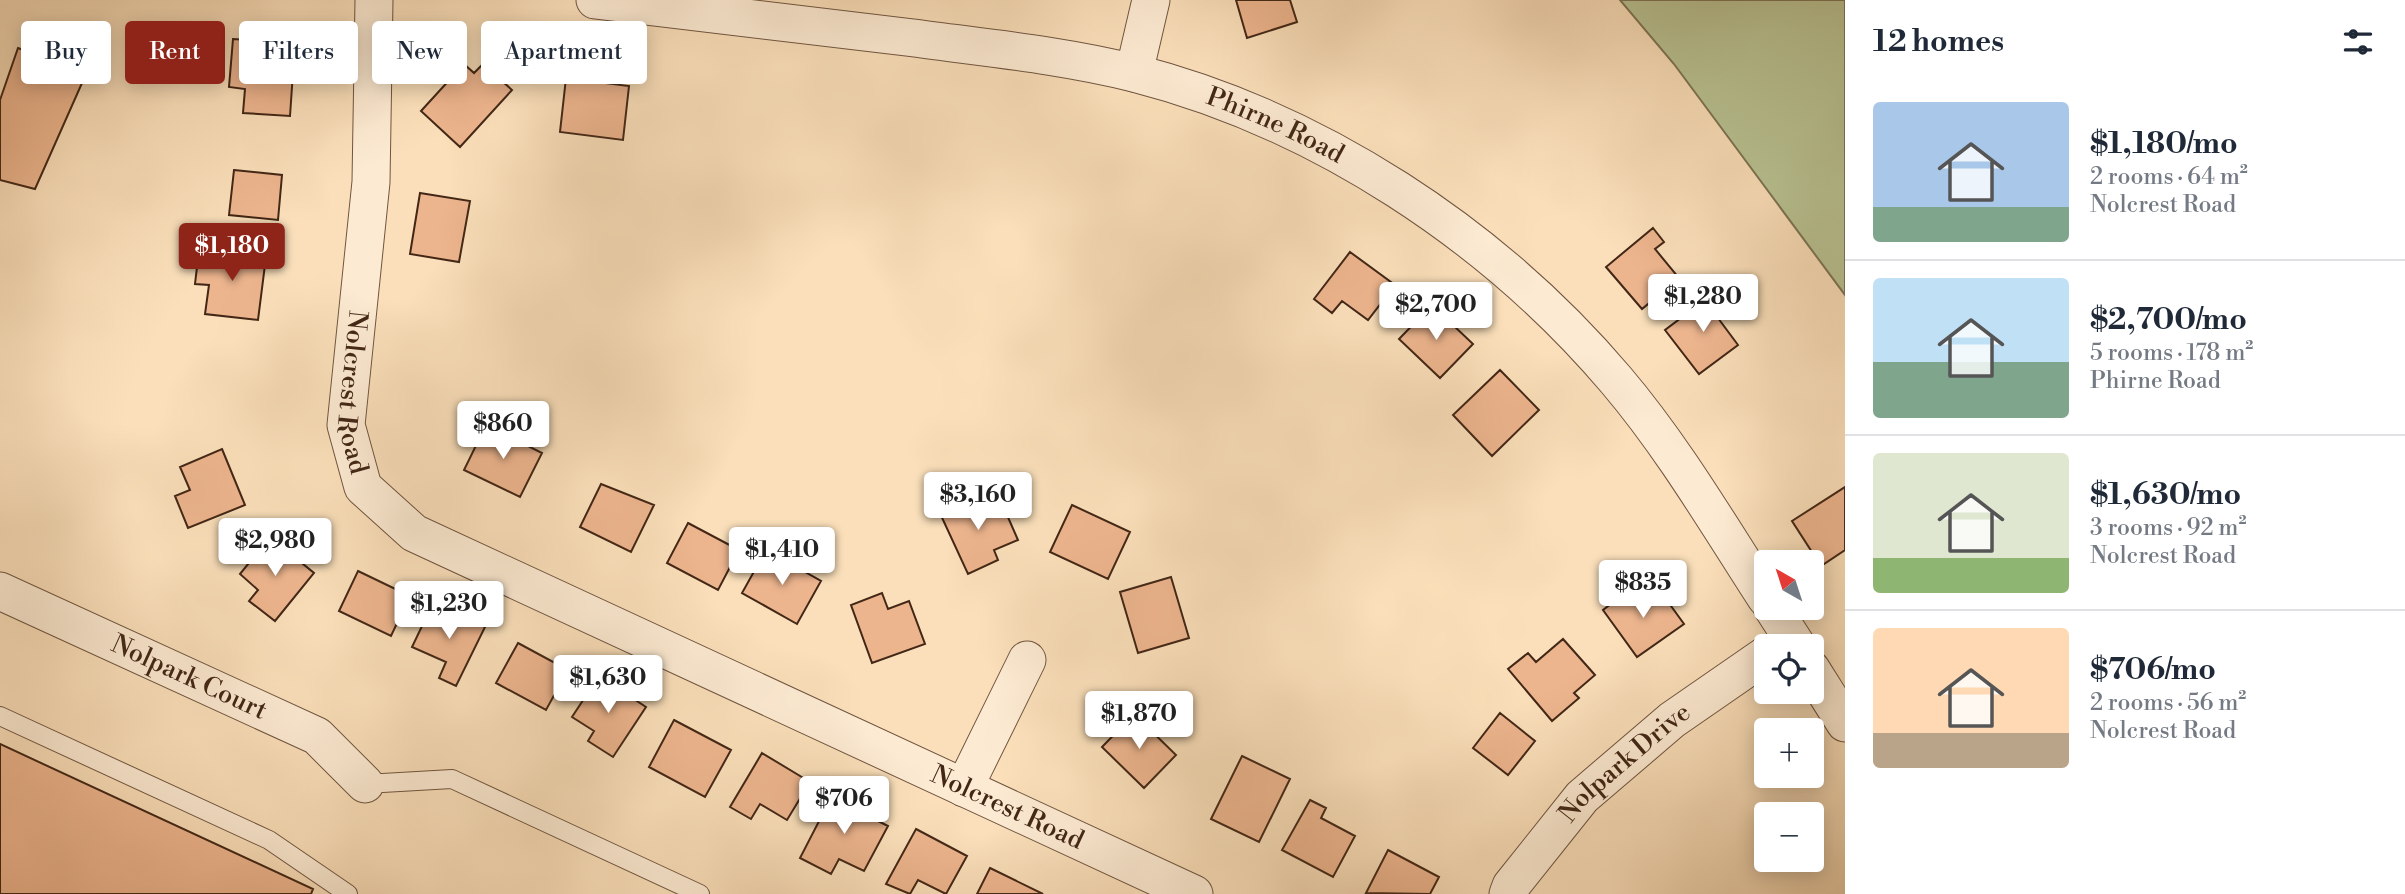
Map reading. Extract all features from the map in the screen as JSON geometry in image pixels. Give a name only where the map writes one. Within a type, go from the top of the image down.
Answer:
[{"type":"street","name":"Nolcrest Road","points":[[374,0],[371,182],[345,425],[363,487],[414,533],[1194,894]]},
{"type":"street","name":"Phirne Road","points":[[595,0],[770,10],[1043,55],[1134,73],[1197,93],[1330,149],[1456,231],[1567,327],[1659,433],[1754,579]]},
{"type":"street","points":[[1134,73],[1151,0]]},
{"type":"street","name":"Nolpark Court","points":[[0,591],[317,736],[365,784]]},
{"type":"street","points":[[964,788],[1027,660]]},
{"type":"street","name":"Nolpark Drive","points":[[1508,894],[1511,886],[1581,797],[1672,720],[1754,665]]},
{"type":"street","points":[[1824,690],[1845,723]]},
{"type":"lane","points":[[0,716],[269,840],[348,894]]},
{"type":"lane","points":[[365,784],[452,779],[700,894]]},
{"type":"green space","points":[[1620,0],[1845,0],[1845,295],[1674,64]]},
{"type":"building","points":[[1236,0],[1290,0],[1297,22],[1247,38]]},
{"type":"building","points":[[233,39],[239,39],[239,84],[292,84],[290,116],[243,113],[245,89],[229,87]]},
{"type":"building","points":[[18,48],[21,49],[21,84],[82,84],[35,189],[0,180],[0,100]]},
{"type":"building","points":[[481,66],[481,84],[505,84],[512,90],[460,147],[421,111],[446,84],[467,84],[467,67],[474,73]]},
{"type":"building","points":[[565,84],[629,86],[623,140],[560,132]]},
{"type":"building","points":[[234,170],[282,175],[278,220],[229,215]]},
{"type":"building","points":[[420,193],[470,201],[459,262],[410,254]]},
{"type":"building","points":[[1653,228],[1664,242],[1655,249],[1679,278],[1642,309],[1606,267]]},
{"type":"building","points":[[199,250],[266,257],[258,320],[205,314],[209,285],[195,284]]},
{"type":"building","points":[[1350,252],[1395,285],[1368,320],[1342,301],[1332,313],[1314,299]]},
{"type":"building","points":[[1717,291],[1727,304],[1715,314],[1738,345],[1699,374],[1665,330]]},
{"type":"building","points":[[1432,305],[1473,344],[1440,378],[1399,339]]},
{"type":"building","points":[[1500,370],[1539,410],[1492,456],[1453,415]]},
{"type":"building","points":[[486,425],[542,453],[520,497],[464,470]]},
{"type":"building","points":[[222,449],[245,505],[188,528],[175,496],[190,490],[180,467]]},
{"type":"building","points":[[601,484],[654,505],[631,552],[580,527]]},
{"type":"building","points":[[1845,487],[1845,550],[1824,564],[1824,550],[1811,550],[1792,521]]},
{"type":"building","points":[[967,496],[974,511],[1000,499],[1018,540],[994,550],[998,560],[968,574],[938,509]]},
{"type":"building","points":[[1072,505],[1130,532],[1108,579],[1050,552]]},
{"type":"building","points":[[688,523],[739,550],[718,590],[667,563]]},
{"type":"building","points":[[270,537],[314,573],[275,621],[249,601],[258,590],[240,574]]},
{"type":"building","points":[[766,550],[821,581],[797,624],[742,593]]},
{"type":"building","points":[[358,571],[410,596],[391,636],[339,611]]},
{"type":"building","points":[[1171,577],[1189,638],[1138,653],[1120,592]]},
{"type":"building","points":[[1658,588],[1684,624],[1637,657],[1603,610],[1628,591],[1637,603]]},
{"type":"building","points":[[882,593],[888,609],[909,601],[925,644],[872,663],[851,605]]},
{"type":"building","points":[[433,603],[485,627],[456,686],[439,678],[446,662],[412,647]]},
{"type":"building","points":[[1563,639],[1595,675],[1574,693],[1579,698],[1552,721],[1508,669],[1528,653],[1536,662]]},
{"type":"building","points":[[518,643],[568,670],[546,710],[496,683]]},
{"type":"building","points":[[599,676],[646,707],[613,757],[588,741],[594,731],[572,717]]},
{"type":"building","points":[[1500,713],[1535,741],[1508,775],[1473,748]]},
{"type":"building","points":[[1134,714],[1176,755],[1144,788],[1102,747]]},
{"type":"building","points":[[674,720],[731,750],[705,797],[649,767]]},
{"type":"building","points":[[0,744],[313,889],[311,894],[0,894]]},
{"type":"building","points":[[762,753],[810,782],[787,820],[760,804],[751,819],[730,807]]},
{"type":"building","points":[[1242,756],[1290,779],[1259,842],[1211,819]]},
{"type":"building","points":[[834,792],[864,807],[860,812],[888,826],[864,871],[839,859],[831,874],[800,858]]},
{"type":"building","points":[[1310,800],[1326,808],[1321,818],[1355,836],[1333,877],[1282,850]]},
{"type":"building","points":[[916,829],[967,856],[946,894],[918,880],[910,894],[886,884]]},
{"type":"building","points":[[1388,850],[1439,877],[1430,894],[1366,893]]},
{"type":"building","points":[[990,868],[1043,894],[977,894]]}]
